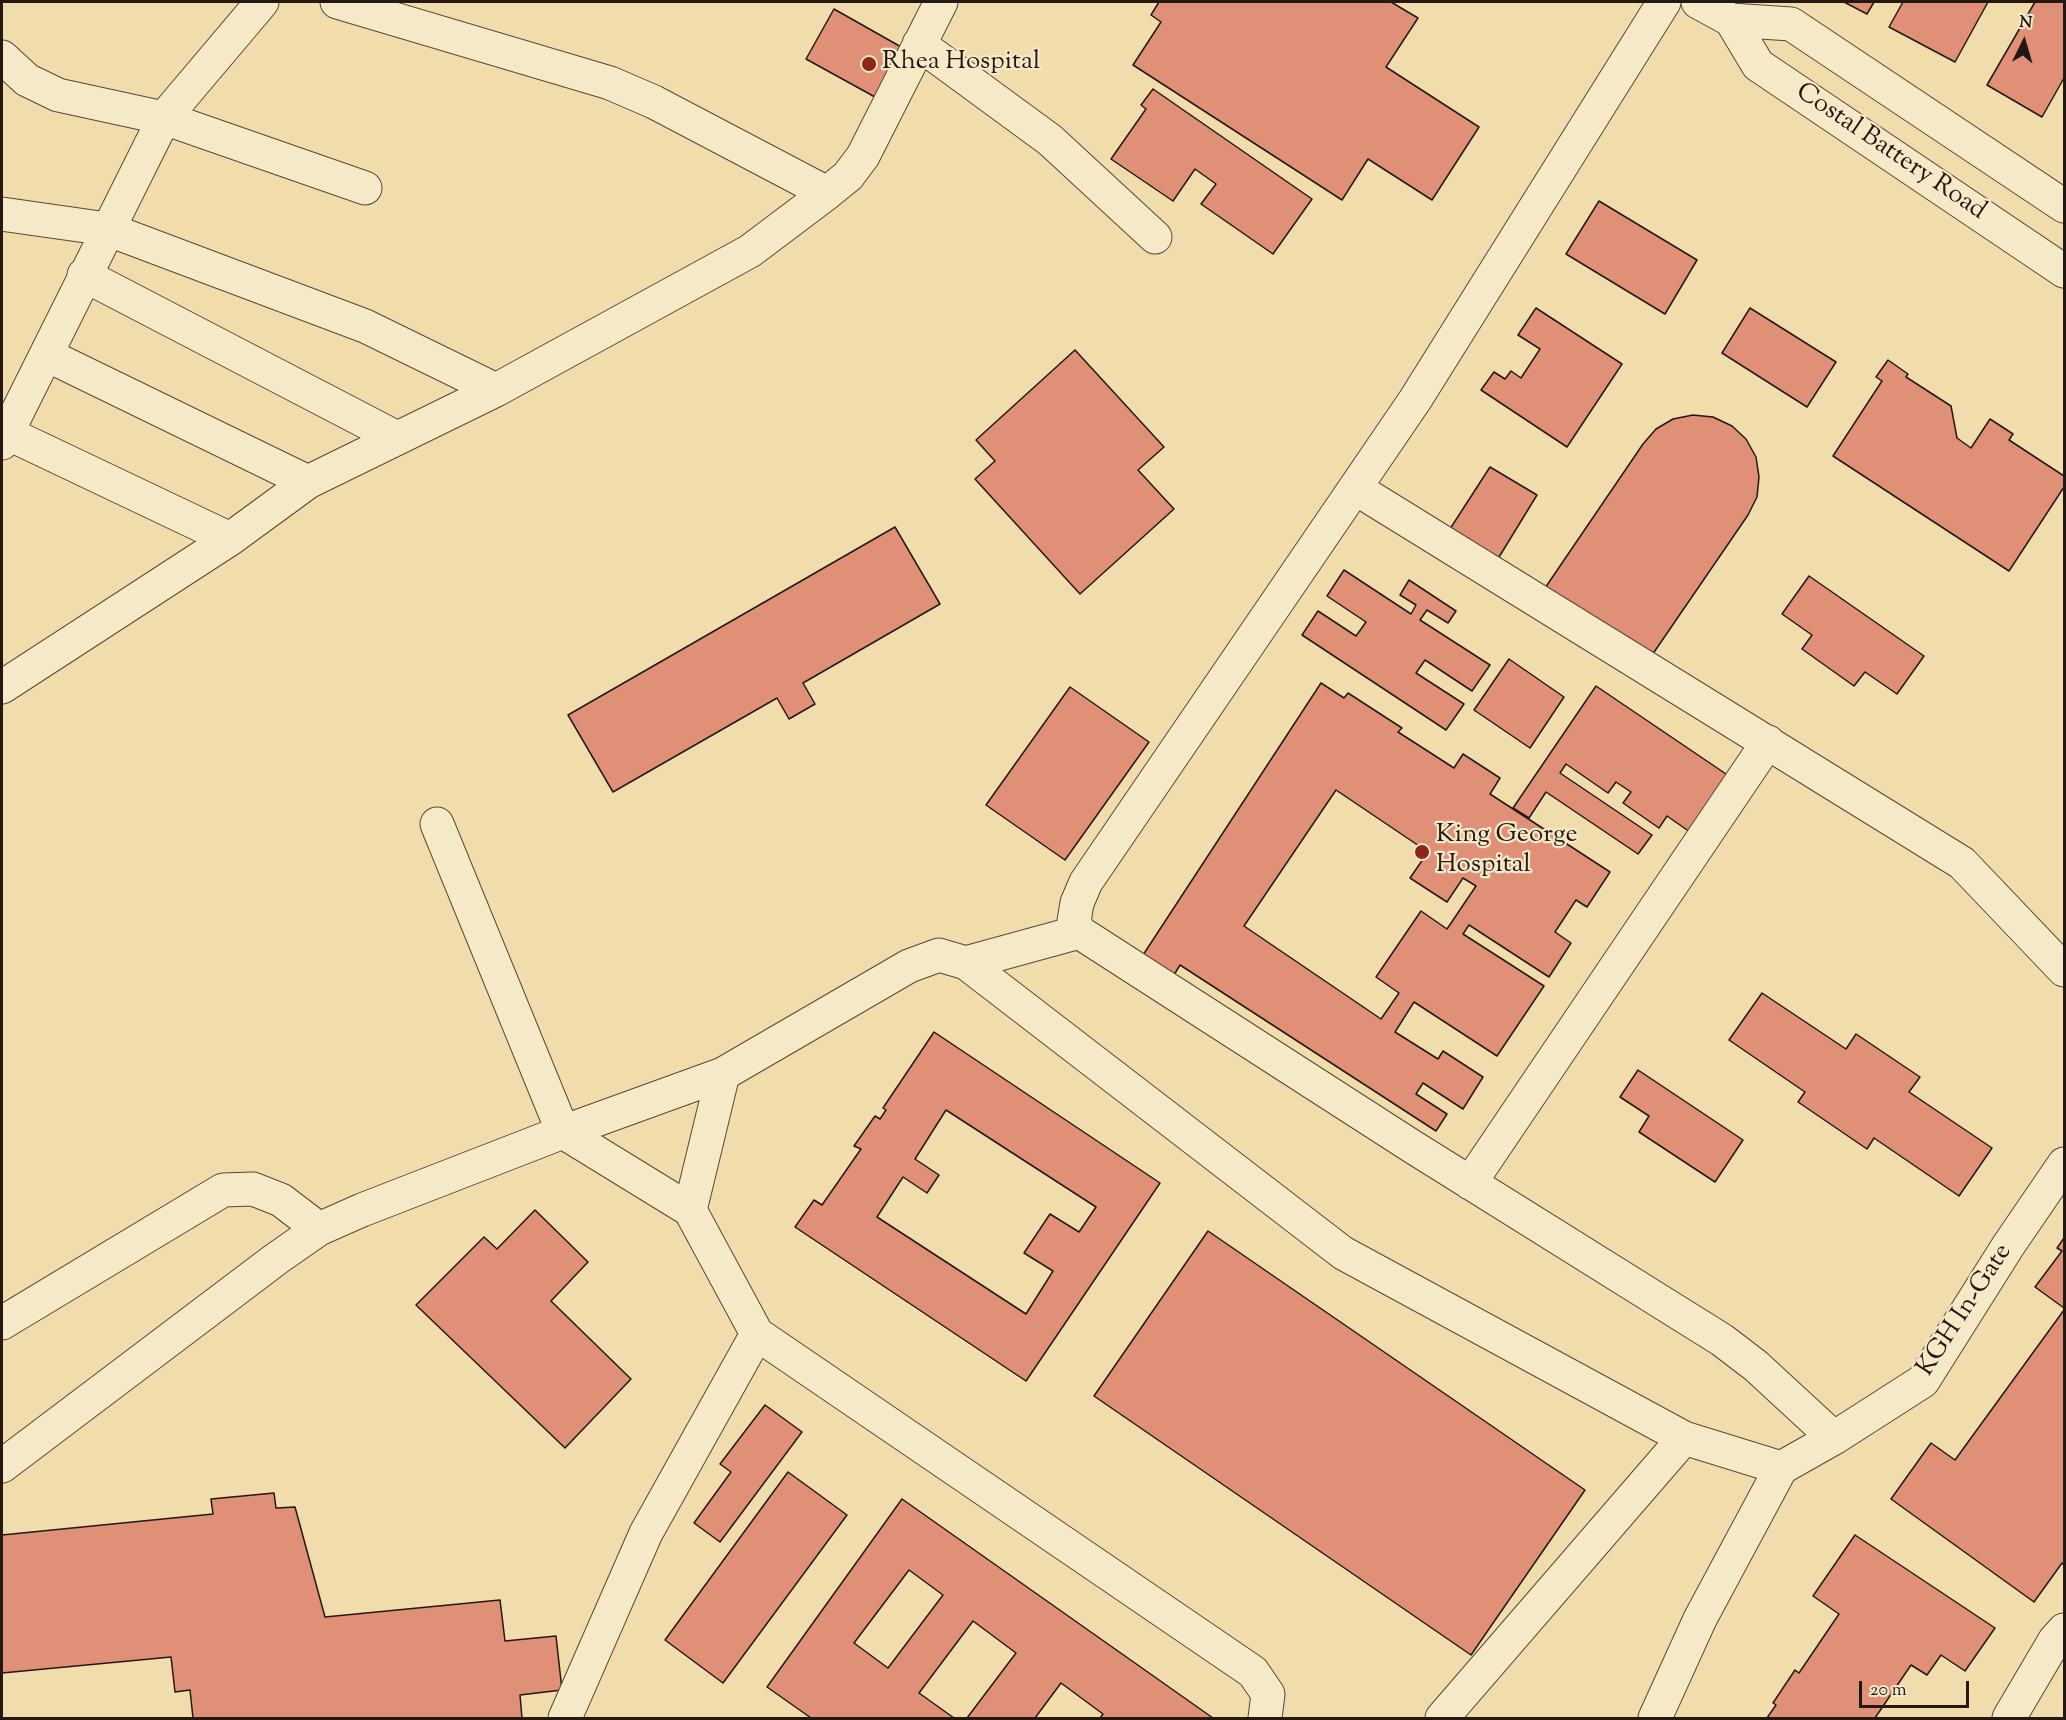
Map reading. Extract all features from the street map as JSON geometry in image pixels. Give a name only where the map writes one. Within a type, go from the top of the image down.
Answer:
[{"type":"street","points":[[230,539],[4,438],[164,118],[262,2]]},
{"type":"street","points":[[336,2],[610,83],[654,102],[827,193]]},
{"type":"street","points":[[2,687],[230,539],[308,482],[496,390],[750,251],[848,176],[863,156],[939,2]]},
{"type":"street","points":[[1664,2],[1415,400],[1086,882],[1074,921],[1079,932],[1470,1183],[1722,1340],[1756,1366],[1834,1438]]},
{"type":"street","name":"Costal Battery Road","points":[[1698,2],[1731,20],[1791,24],[2064,206]]},
{"type":"street","name":"Costal Battery Road","points":[[1731,20],[1758,65],[2064,271]]},
{"type":"street","points":[[919,44],[1050,140],[1155,237]]},
{"type":"street","points":[[2,57],[27,80],[58,94],[164,118],[365,188]]},
{"type":"street","points":[[2,214],[107,229],[365,326],[496,390]]},
{"type":"street","points":[[84,275],[397,438]]},
{"type":"street","points":[[47,355],[308,482]]},
{"type":"street","points":[[1355,488],[1962,863],[2064,970]]},
{"type":"street","points":[[1470,1183],[1768,742]]},
{"type":"street","points":[[437,824],[563,1132],[690,1210],[757,1334],[1253,1672],[1268,1694],[1265,1719]]},
{"type":"street","points":[[966,963],[1079,932]]},
{"type":"street","points":[[2,1466],[319,1229],[563,1132],[723,1074],[909,966],[939,956],[966,963],[1343,1253],[1684,1438],[1781,1468],[1700,1619],[1655,1719]]},
{"type":"street","points":[[690,1210],[723,1074]]},
{"type":"street","name":"KGH In-Gate","points":[[1781,1468],[1834,1438],[1923,1381],[2008,1246],[2064,1164]]},
{"type":"street","points":[[2,1323],[223,1190],[253,1189],[281,1200],[319,1229]]},
{"type":"street","points":[[565,1719],[646,1533],[757,1334]]},
{"type":"street","points":[[1442,1719],[1684,1438]]},
{"type":"street","points":[[2009,1719],[2055,1640],[2064,1630]]},
{"type":"building","points":[[1159,2],[1391,2],[1418,18],[1386,67],[1479,127],[1432,200],[1368,159],[1342,200],[1133,65],[1161,22],[1151,15]]},
{"type":"building","points":[[1844,2],[1874,2],[1867,14]]},
{"type":"building","points":[[1903,2],[1988,2],[1955,62],[1889,27]]},
{"type":"building","points":[[2035,2],[2064,2],[2064,78],[2042,117],[1987,85]]},
{"type":"building","points":[[834,9],[903,48],[875,97],[806,59]]},
{"type":"building","points":[[1153,89],[1312,199],[1273,254],[1201,204],[1216,184],[1195,169],[1173,201],[1111,159],[1146,109],[1141,105]]},
{"type":"building","points":[[1599,201],[1697,260],[1665,314],[1566,254]]},
{"type":"building","points":[[1536,308],[1622,364],[1567,447],[1481,390],[1494,372],[1505,379],[1511,371],[1521,378],[1540,349],[1518,335]]},
{"type":"building","points":[[1750,308],[1836,362],[1807,407],[1722,353]]},
{"type":"building","points":[[1075,350],[1164,447],[1138,470],[1174,509],[1080,594],[975,479],[995,461],[976,440]]},
{"type":"building","points":[[1888,360],[1908,374],[1906,377],[1951,406],[1957,438],[1971,448],[1990,419],[2013,434],[2009,440],[2064,476],[2064,487],[2009,571],[1833,456],[1882,381],[1876,377]]},
{"type":"building","points":[[1693,415],[1713,417],[1732,426],[1746,439],[1756,457],[1759,477],[1757,497],[1748,515],[1648,661],[1543,591],[1643,444],[1656,429],[1673,419]]},
{"type":"building","points":[[1490,467],[1537,495],[1496,562],[1448,532]]},
{"type":"building","points":[[895,527],[940,604],[803,683],[815,704],[789,719],[777,698],[613,792],[568,715]]},
{"type":"building","points":[[1344,570],[1411,614],[1416,605],[1400,595],[1409,580],[1456,611],[1448,623],[1427,610],[1420,620],[1490,665],[1472,691],[1425,660],[1416,673],[1464,704],[1446,730],[1302,635],[1318,611],[1356,636],[1366,622],[1327,596]]},
{"type":"building","points":[[1809,576],[1924,656],[1897,694],[1865,672],[1854,686],[1802,649],[1812,635],[1782,614]]},
{"type":"building","points":[[1509,659],[1564,697],[1530,748],[1474,710]]},
{"type":"building","points":[[1321,683],[1344,698],[1348,693],[1402,728],[1398,732],[1454,768],[1463,754],[1500,778],[1490,794],[1610,872],[1587,907],[1576,900],[1555,932],[1571,943],[1549,977],[1469,925],[1463,934],[1544,986],[1497,1056],[1414,1002],[1395,1032],[1438,1059],[1443,1051],[1483,1077],[1463,1109],[1423,1083],[1416,1094],[1447,1114],[1436,1131],[1180,965],[1174,975],[1143,955]],"holes":[[[1336,790],[1428,852],[1410,878],[1447,902],[1463,878],[1476,886],[1447,929],[1421,911],[1376,977],[1399,993],[1381,1019],[1244,926]]]},
{"type":"building","points":[[1596,686],[1729,776],[1690,832],[1667,816],[1659,828],[1623,803],[1631,792],[1616,782],[1608,793],[1566,764],[1560,773],[1652,835],[1638,854],[1546,792],[1529,818],[1513,808]]},
{"type":"building","points":[[1070,687],[1149,742],[1065,860],[986,805]]},
{"type":"building","points":[[1762,993],[1846,1049],[1856,1034],[1920,1077],[1909,1092],[1992,1148],[1959,1196],[1874,1138],[1867,1149],[1798,1102],[1805,1092],[1729,1040]]},
{"type":"building","points":[[934,1032],[1160,1183],[1026,1381],[795,1227],[814,1200],[822,1205],[861,1149],[854,1146],[875,1116],[880,1119],[886,1110],[883,1108]],"holes":[[[946,1110],[1096,1207],[1079,1232],[1050,1214],[1024,1253],[1053,1271],[1026,1314],[877,1217],[903,1177],[927,1193],[939,1175],[915,1159]]]},
{"type":"building","points":[[1638,1070],[1743,1140],[1715,1182],[1639,1132],[1649,1116],[1620,1097]]},
{"type":"building","points":[[535,1210],[588,1262],[551,1301],[631,1379],[565,1448],[416,1305],[484,1237],[497,1249]]},
{"type":"building","points":[[1208,1231],[1585,1490],[1471,1655],[1094,1396]]},
{"type":"building","points":[[2064,1238],[2064,1308],[2035,1287],[2062,1251],[2057,1248]]},
{"type":"building","points":[[2064,1310],[2064,1565],[2062,1563],[2034,1602],[1891,1499],[1931,1443],[1955,1460]]},
{"type":"building","points":[[765,1405],[802,1432],[720,1542],[694,1523],[731,1472],[720,1464]]},
{"type":"building","points":[[788,1472],[847,1515],[723,1683],[665,1640]]},
{"type":"building","points":[[274,1493],[276,1508],[295,1507],[325,1617],[500,1600],[505,1641],[556,1636],[562,1690],[520,1695],[522,1718],[193,1718],[190,1690],[175,1692],[171,1657],[2,1673],[2,1535],[213,1514],[211,1499]]},
{"type":"building","points":[[902,1499],[1213,1718],[1100,1718],[1103,1714],[1061,1683],[1035,1718],[967,1718],[1016,1653],[973,1621],[919,1693],[954,1718],[811,1718],[767,1687]],"holes":[[[909,1570],[943,1595],[888,1668],[854,1643]]]},
{"type":"building","points":[[1855,1535],[1995,1628],[1965,1671],[1941,1655],[1927,1675],[1911,1665],[1875,1718],[1767,1718],[1776,1705],[1773,1703],[1795,1670],[1799,1673],[1839,1614],[1813,1596]]},
{"type":"place","name":"Rhea Hospital","points":[[869,64]]},
{"type":"place","name":"King George Hospital","points":[[1422,852]]}]
